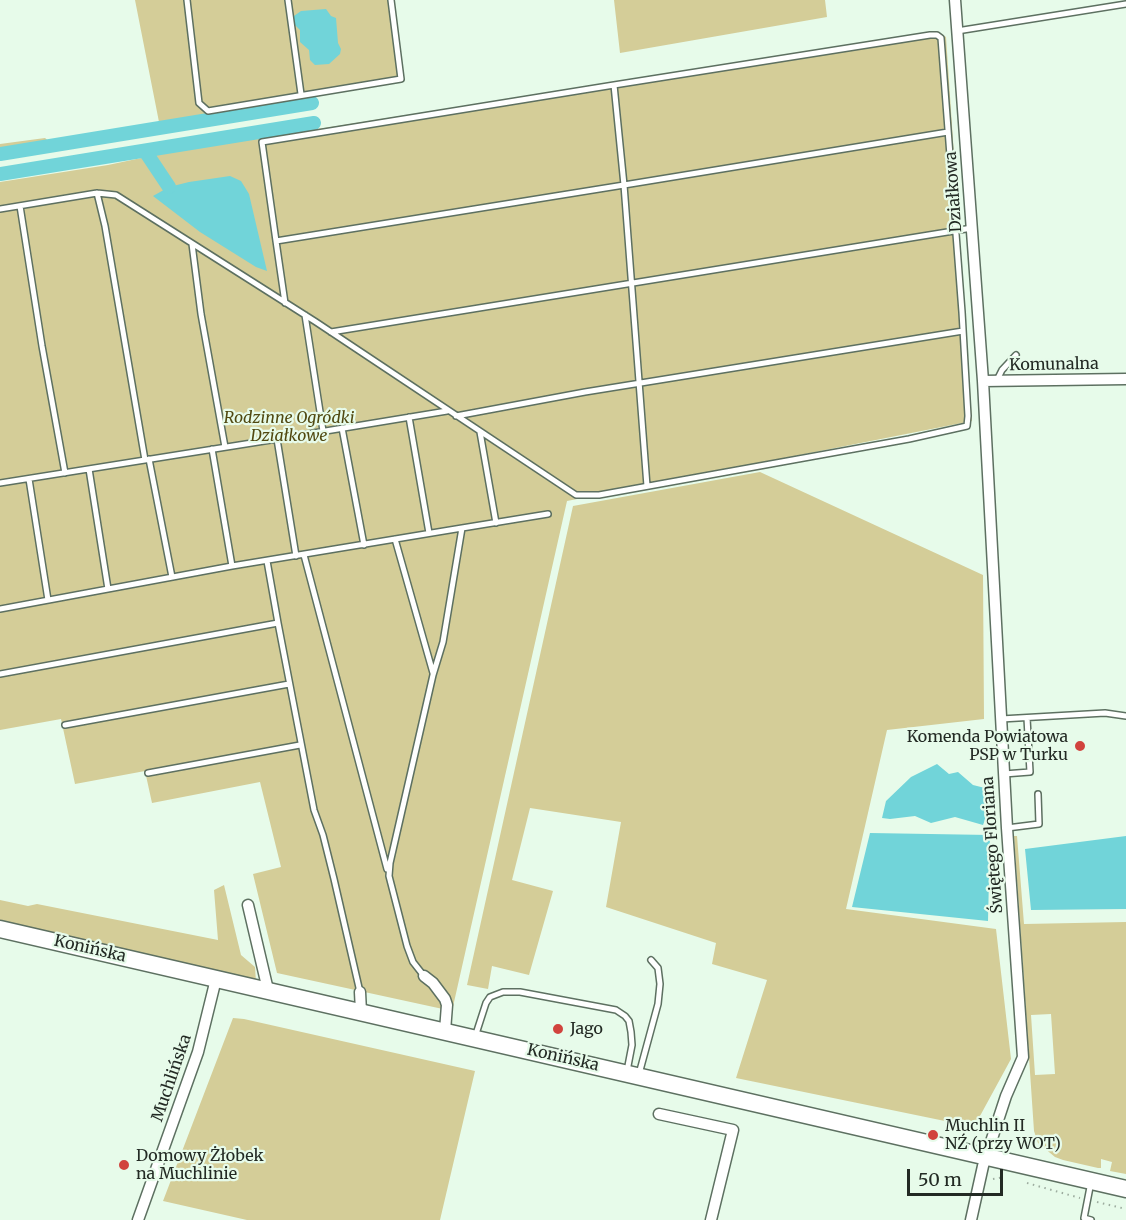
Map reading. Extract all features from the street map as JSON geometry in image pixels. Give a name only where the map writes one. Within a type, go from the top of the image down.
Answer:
[{"type":"main road","name":"Konińska","points":[[0,929],[1126,1189]]},
{"type":"street","name":"Działkowa","points":[[955,0],[983,381]]},
{"type":"street","name":"Komunalna","points":[[983,381],[1126,379]]},
{"type":"street","name":"Świętego Floriana","points":[[971,1220],[983,1166],[1006,1096],[1023,1057],[1006,828],[983,381]]},
{"type":"street","points":[[248,905],[268,990]]},
{"type":"street","points":[[424,976],[433,983],[445,999],[447,1005],[445,1031]]},
{"type":"street","name":"Muchlińska","points":[[138,1220],[198,1052],[216,979]]},
{"type":"street","points":[[360,992],[361,1012]]},
{"type":"street","points":[[659,1114],[733,1130],[711,1220]]},
{"type":"lane","points":[[187,0],[199,103],[208,111],[401,79],[391,0]]},
{"type":"lane","points":[[288,0],[302,94]]},
{"type":"lane","points":[[957,31],[1126,4]]},
{"type":"lane","points":[[0,209],[97,193],[116,195],[192,244],[285,303],[305,315],[576,495],[599,495],[967,426],[963,331],[943,43],[938,35],[920,36],[262,142],[285,303]]},
{"type":"lane","points":[[615,85],[647,486]]},
{"type":"lane","points":[[276,242],[948,132]]},
{"type":"lane","points":[[97,193],[147,460],[172,577]]},
{"type":"lane","points":[[20,206],[65,473]]},
{"type":"lane","points":[[331,332],[972,228]]},
{"type":"lane","points":[[192,244],[201,314],[225,447]]},
{"type":"lane","points":[[305,315],[323,431]]},
{"type":"lane","points":[[456,416],[963,331]]},
{"type":"lane","points":[[996,381],[1002,370],[1016,355]]},
{"type":"lane","points":[[0,483],[448,411]]},
{"type":"lane","points":[[410,417],[429,533]]},
{"type":"lane","points":[[342,428],[364,544]]},
{"type":"lane","points":[[480,432],[496,523]]},
{"type":"lane","points":[[277,439],[296,556]]},
{"type":"lane","points":[[212,449],[232,566]]},
{"type":"lane","points":[[89,469],[108,589]]},
{"type":"lane","points":[[29,479],[48,600]]},
{"type":"lane","points":[[0,609],[232,566],[548,514]]},
{"type":"lane","points":[[389,876],[390,863],[433,675],[443,642],[462,528]]},
{"type":"lane","points":[[395,539],[433,675]]},
{"type":"lane","points":[[304,555],[407,946],[413,962],[424,976]]},
{"type":"lane","points":[[267,561],[314,810],[334,879],[360,992]]},
{"type":"lane","points":[[0,674],[278,623]]},
{"type":"lane","points":[[65,725],[290,684]]},
{"type":"lane","points":[[1001,719],[1105,713],[1126,716]]},
{"type":"lane","points":[[1004,774],[1030,772],[1027,718]]},
{"type":"lane","points":[[148,772],[300,745]]},
{"type":"lane","points":[[1006,828],[1039,825],[1038,794]]},
{"type":"lane","points":[[633,1074],[658,1004],[660,984],[658,968],[651,960]]},
{"type":"lane","points":[[475,1038],[486,1002],[490,997],[503,992],[520,992],[616,1010],[629,1021],[633,1074]]},
{"type":"lane","points":[[1086,1219],[1091,1181]]},
{"type":"green space","points":[[135,0],[394,0],[404,81],[159,122]]},
{"type":"green space","points":[[614,0],[825,0],[827,17],[620,53]]},
{"type":"green space","name":"Rodzinne Ogródki Działkowe","points":[[937,31],[946,37],[972,421],[567,501],[452,1011],[277,973],[253,874],[281,867],[260,782],[152,803],[145,771],[75,784],[61,719],[0,730],[0,182],[108,165],[160,154]]},
{"type":"green space","points":[[45,138],[60,150],[0,159],[0,144]]},
{"type":"green space","points":[[760,472],[983,575],[984,719],[887,730],[846,909],[996,929],[1011,1059],[974,1127],[736,1078],[767,980],[712,964],[716,943],[606,907],[621,822],[530,808],[512,880],[553,891],[529,975],[492,966],[488,989],[467,985],[573,506]]},
{"type":"green space","points":[[1014,836],[1017,836],[1024,924],[1126,922],[1126,1174],[1110,1171],[1112,1162],[1101,1159],[1101,1168],[1098,1168],[1055,1157],[1038,1143],[1034,1131]],"holes":[[[1051,1014],[1055,1074],[1035,1075],[1031,1015]]]},
{"type":"green space","points":[[224,885],[241,955],[255,967],[256,982],[0,924],[0,900],[28,906],[37,904],[218,940],[214,890]]},
{"type":"green space","points":[[233,1018],[475,1071],[440,1220],[247,1220],[163,1201]]},
{"type":"water","points":[[326,9],[331,16],[336,18],[338,43],[341,49],[340,54],[329,64],[315,65],[310,60],[309,50],[300,42],[300,30],[293,23],[294,16],[301,11]]},
{"type":"water","points":[[230,176],[241,181],[249,194],[267,271],[256,267],[200,232],[153,196],[169,187]]},
{"type":"water","points":[[937,764],[949,774],[958,772],[973,785],[985,788],[993,798],[983,825],[955,817],[931,823],[915,816],[882,818],[886,801],[911,777]]},
{"type":"water","points":[[870,833],[990,835],[988,921],[852,907]]},
{"type":"water","points":[[1126,836],[1126,909],[1031,910],[1025,849]]},
{"type":"waterway","points":[[0,154],[312,103]]},
{"type":"waterway","points":[[0,174],[314,123]]},
{"type":"waterway","points":[[145,151],[169,187]]},
{"type":"place","name":"Komenda Powiatowa PSP w Turku","points":[[1080,746]]},
{"type":"place","name":"Jago","points":[[558,1029]]},
{"type":"place","name":"Muchlin II NŹ (przy WOT)","points":[[933,1135]]},
{"type":"place","name":"Domowy Żłobek na Muchlinie","points":[[124,1165]]}]
